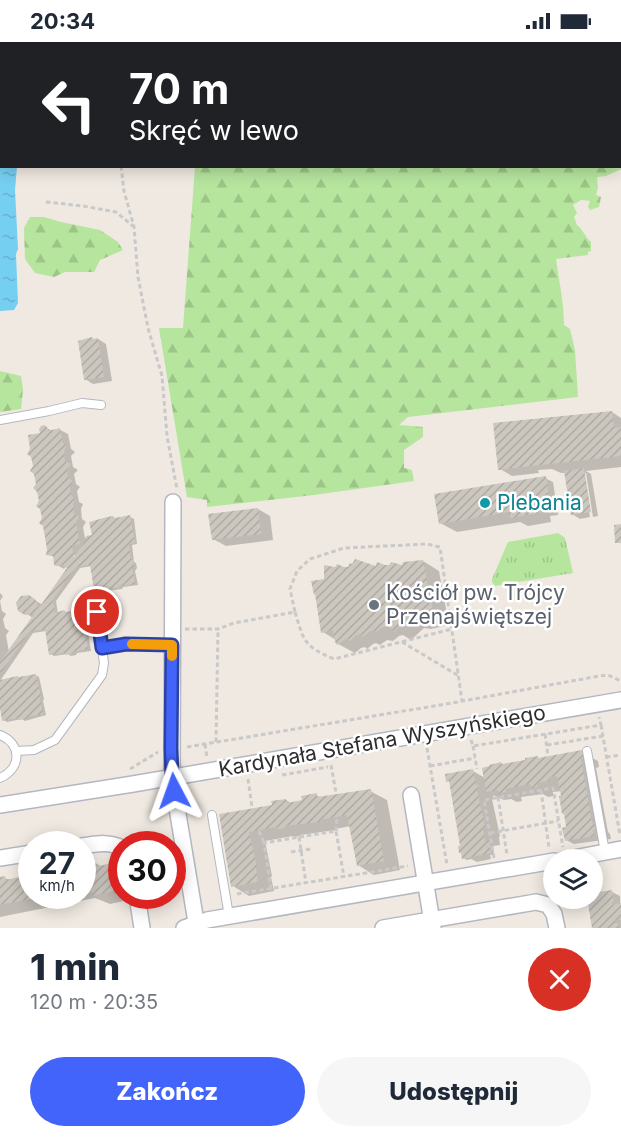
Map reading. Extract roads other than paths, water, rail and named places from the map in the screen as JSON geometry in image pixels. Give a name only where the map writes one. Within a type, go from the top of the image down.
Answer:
[{"type":"street","points":[[173,502],[172,778],[192,927],[207,920],[426,883],[543,859]]},
{"type":"street","name":"Kardynała Stefana Wyszyńskiego","points":[[0,804],[172,778],[621,700]]},
{"type":"street","points":[[411,795],[432,924]]},
{"type":"street","points":[[593,849],[604,847],[621,849]]},
{"type":"street","points":[[0,858],[18,855]]},
{"type":"street","points":[[383,928],[432,924],[536,902],[548,905],[554,914],[557,928]]},
{"type":"street","points":[[139,909],[142,928]]},
{"type":"lane","points":[[0,420],[82,403],[100,405]]},
{"type":"lane","points":[[16,751],[34,750],[55,740],[102,675],[104,663],[97,612]]},
{"type":"lane","points":[[102,648],[126,644],[172,645]]},
{"type":"lane","points":[[0,735],[8,739],[16,751],[16,763],[13,769],[0,778]]},
{"type":"lane","points":[[587,751],[604,847]]},
{"type":"lane","points":[[212,815],[229,916]]},
{"type":"water","points":[[0,168],[17,168],[15,190],[18,303],[14,310],[0,311]]},
{"type":"place","name":"Plebania","points":[[485,503]]},
{"type":"place","name":"Kościół pw. Trójcy Przenajświętszej","points":[[374,605]]}]
